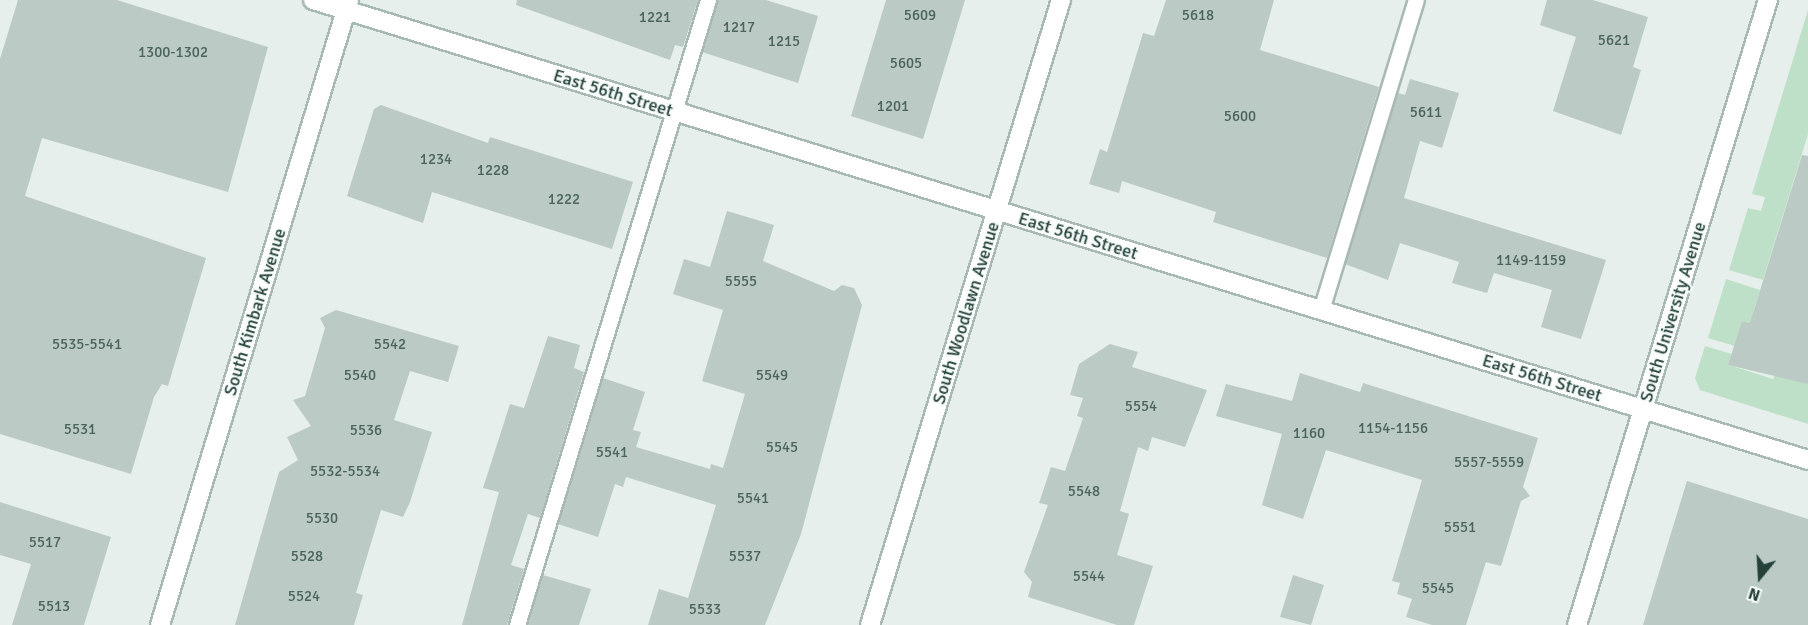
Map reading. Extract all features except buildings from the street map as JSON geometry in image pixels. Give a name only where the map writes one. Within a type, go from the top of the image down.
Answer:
[{"type":"street","name":"East 56th Street","points":[[313,0],[348,5],[674,112],[1808,460]]},
{"type":"street","name":"South Woodlawn Avenue","points":[[870,625],[1061,0]]},
{"type":"street","name":"South University Avenue","points":[[1577,625],[1768,0]]},
{"type":"street","name":"South Kimbark Avenue","points":[[160,625],[348,5]]},
{"type":"lane","points":[[517,625],[708,0]]},
{"type":"lane","points":[[1321,310],[1416,0]]},
{"type":"green space","points":[[1808,10],[1808,134],[1763,280],[1729,270],[1748,208],[1761,211],[1765,197],[1752,194]]},
{"type":"green space","points":[[1726,279],[1760,290],[1753,313],[1760,326],[1742,321],[1735,346],[1708,338]]},
{"type":"green space","points":[[1705,346],[1732,354],[1729,365],[1773,379],[1778,365],[1808,384],[1808,424],[1700,390],[1695,378]]}]
